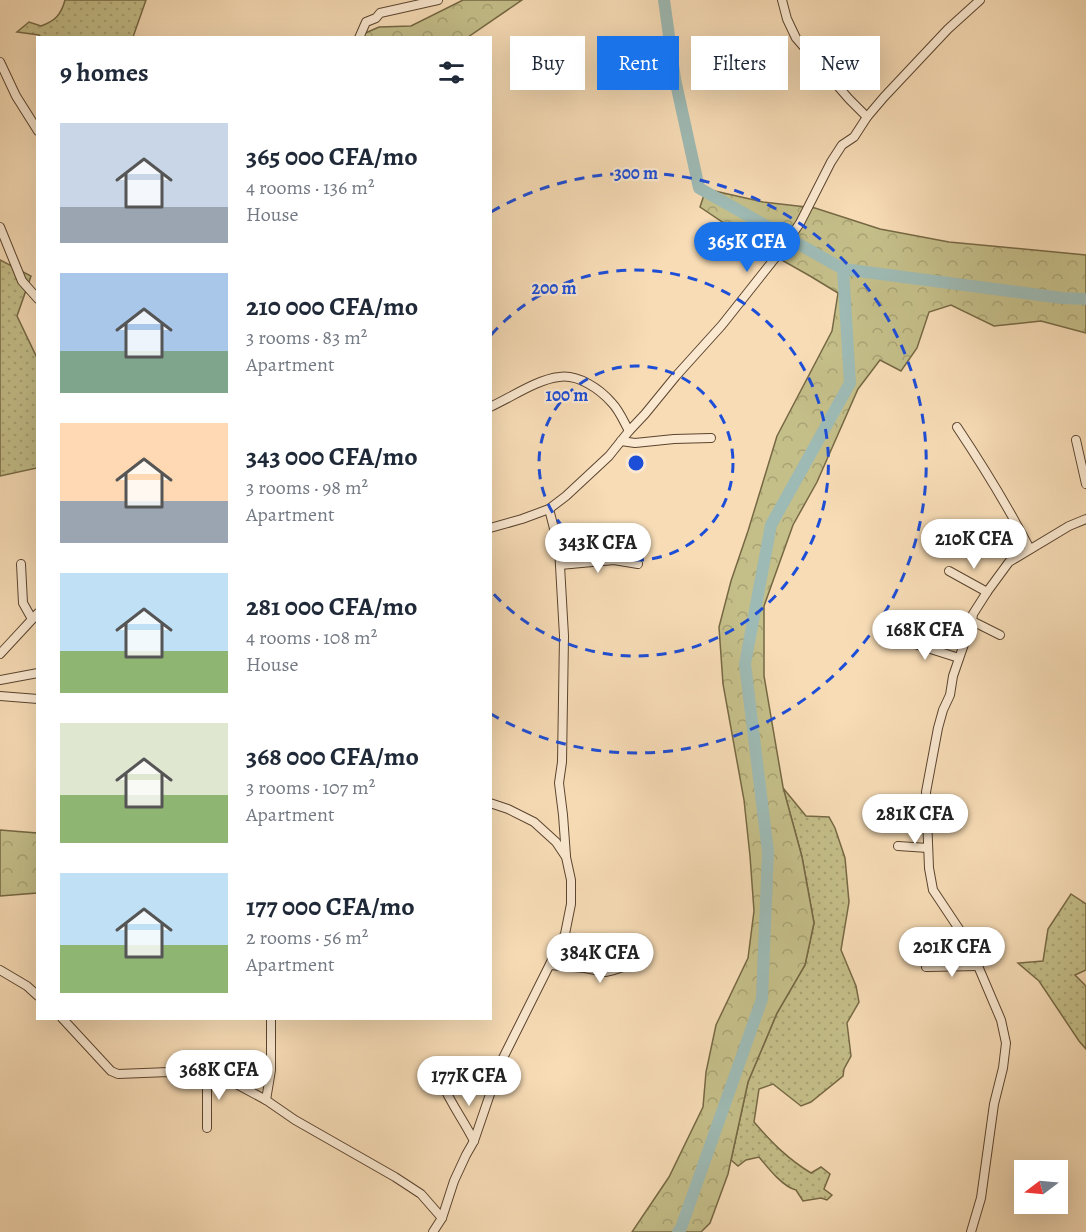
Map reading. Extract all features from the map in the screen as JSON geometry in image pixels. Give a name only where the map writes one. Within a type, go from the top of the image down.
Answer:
[{"type":"street","points":[[360,36],[366,22],[376,18],[380,13],[438,0]]},
{"type":"street","points":[[782,0],[787,19],[796,38],[867,117]]},
{"type":"street","points":[[492,527],[549,509],[609,456],[722,325],[783,248],[800,223],[842,145],[854,136],[867,117],[932,46],[980,0]]},
{"type":"street","points":[[0,62],[16,96],[36,128]]},
{"type":"street","points":[[0,227],[22,281],[36,297]]},
{"type":"street","points":[[492,406],[544,381],[568,376],[602,393],[614,404],[629,431]]},
{"type":"street","points":[[957,427],[1013,517],[1030,549]]},
{"type":"street","points":[[621,441],[635,443],[711,438]]},
{"type":"street","points":[[1076,440],[1086,484]]},
{"type":"street","points":[[433,1232],[442,1218],[454,1181],[474,1141],[501,1062],[565,934],[571,904],[571,880],[566,857],[559,783],[562,762],[564,636],[559,548],[549,509]]},
{"type":"street","points":[[972,1232],[981,1198],[994,1104],[1003,1068],[1006,1043],[1001,1020],[978,966],[963,935],[933,890],[929,868],[926,792],[930,766],[943,710],[950,695],[952,676],[973,615],[987,592],[1009,562],[1069,526],[1086,519]]},
{"type":"street","points":[[560,565],[614,560],[638,564]]},
{"type":"street","points":[[0,654],[35,616],[23,603],[21,564]]},
{"type":"street","points":[[949,571],[987,592]]},
{"type":"street","points":[[972,621],[1000,635]]},
{"type":"street","points":[[899,639],[959,658]]},
{"type":"street","points":[[0,680],[36,674]]},
{"type":"street","points":[[0,696],[36,699]]},
{"type":"street","points":[[492,804],[534,822],[556,842],[566,857]]},
{"type":"street","points":[[898,846],[928,848]]},
{"type":"street","points":[[550,965],[605,972],[623,967],[640,956]]},
{"type":"street","points":[[926,967],[978,966]]},
{"type":"street","points":[[0,970],[36,994]]},
{"type":"street","points":[[64,1020],[114,1073],[169,1072],[227,1079],[266,1100],[295,1120],[421,1194],[442,1218]]},
{"type":"street","points":[[266,1100],[271,1070],[271,1020]]},
{"type":"street","points":[[207,1075],[207,1128]]},
{"type":"street","points":[[442,1083],[451,1104],[466,1123],[474,1141]]},
{"type":"green space","points":[[65,0],[146,0],[133,36],[40,36],[17,32],[29,22],[41,26],[50,22],[62,10]]},
{"type":"green space","points":[[463,0],[522,0],[469,36],[359,36],[379,27],[411,26]]},
{"type":"green space","points":[[706,189],[763,202],[815,208],[880,229],[949,242],[1086,255],[1086,333],[1041,321],[994,326],[951,305],[929,312],[917,348],[901,371],[880,360],[858,389],[817,482],[793,525],[764,606],[764,676],[783,787],[802,857],[814,923],[805,965],[777,1013],[748,1082],[728,1174],[710,1223],[701,1232],[632,1232],[669,1177],[703,1107],[706,1072],[716,1025],[748,958],[754,911],[750,856],[744,800],[723,684],[719,627],[731,581],[777,436],[832,331],[838,293],[764,250],[700,207]]},
{"type":"green space","points":[[0,260],[31,276],[17,316],[36,356],[36,468],[0,476]]},
{"type":"green space","points":[[783,788],[806,816],[829,817],[835,828],[845,858],[849,902],[841,950],[856,986],[859,1002],[847,1023],[851,1056],[843,1076],[811,1102],[801,1106],[773,1084],[759,1089],[754,1122],[767,1137],[803,1168],[811,1173],[821,1167],[830,1174],[824,1189],[832,1195],[827,1200],[821,1198],[803,1201],[796,1190],[781,1181],[759,1157],[746,1160],[738,1166],[731,1160],[748,1082],[777,1013],[805,965],[814,923],[802,857]]},
{"type":"green space","points":[[0,830],[36,833],[36,893],[0,896]]},
{"type":"green space","points":[[1071,894],[1086,904],[1086,970],[1075,975],[1086,986],[1086,1049],[1039,981],[1018,963],[1043,961],[1048,929]]},
{"type":"waterway","points":[[664,0],[675,79],[699,188],[843,269],[1062,298],[1086,299]]},
{"type":"waterway","points":[[678,1232],[762,999],[768,852],[745,664],[771,525],[850,383],[843,269]]}]
